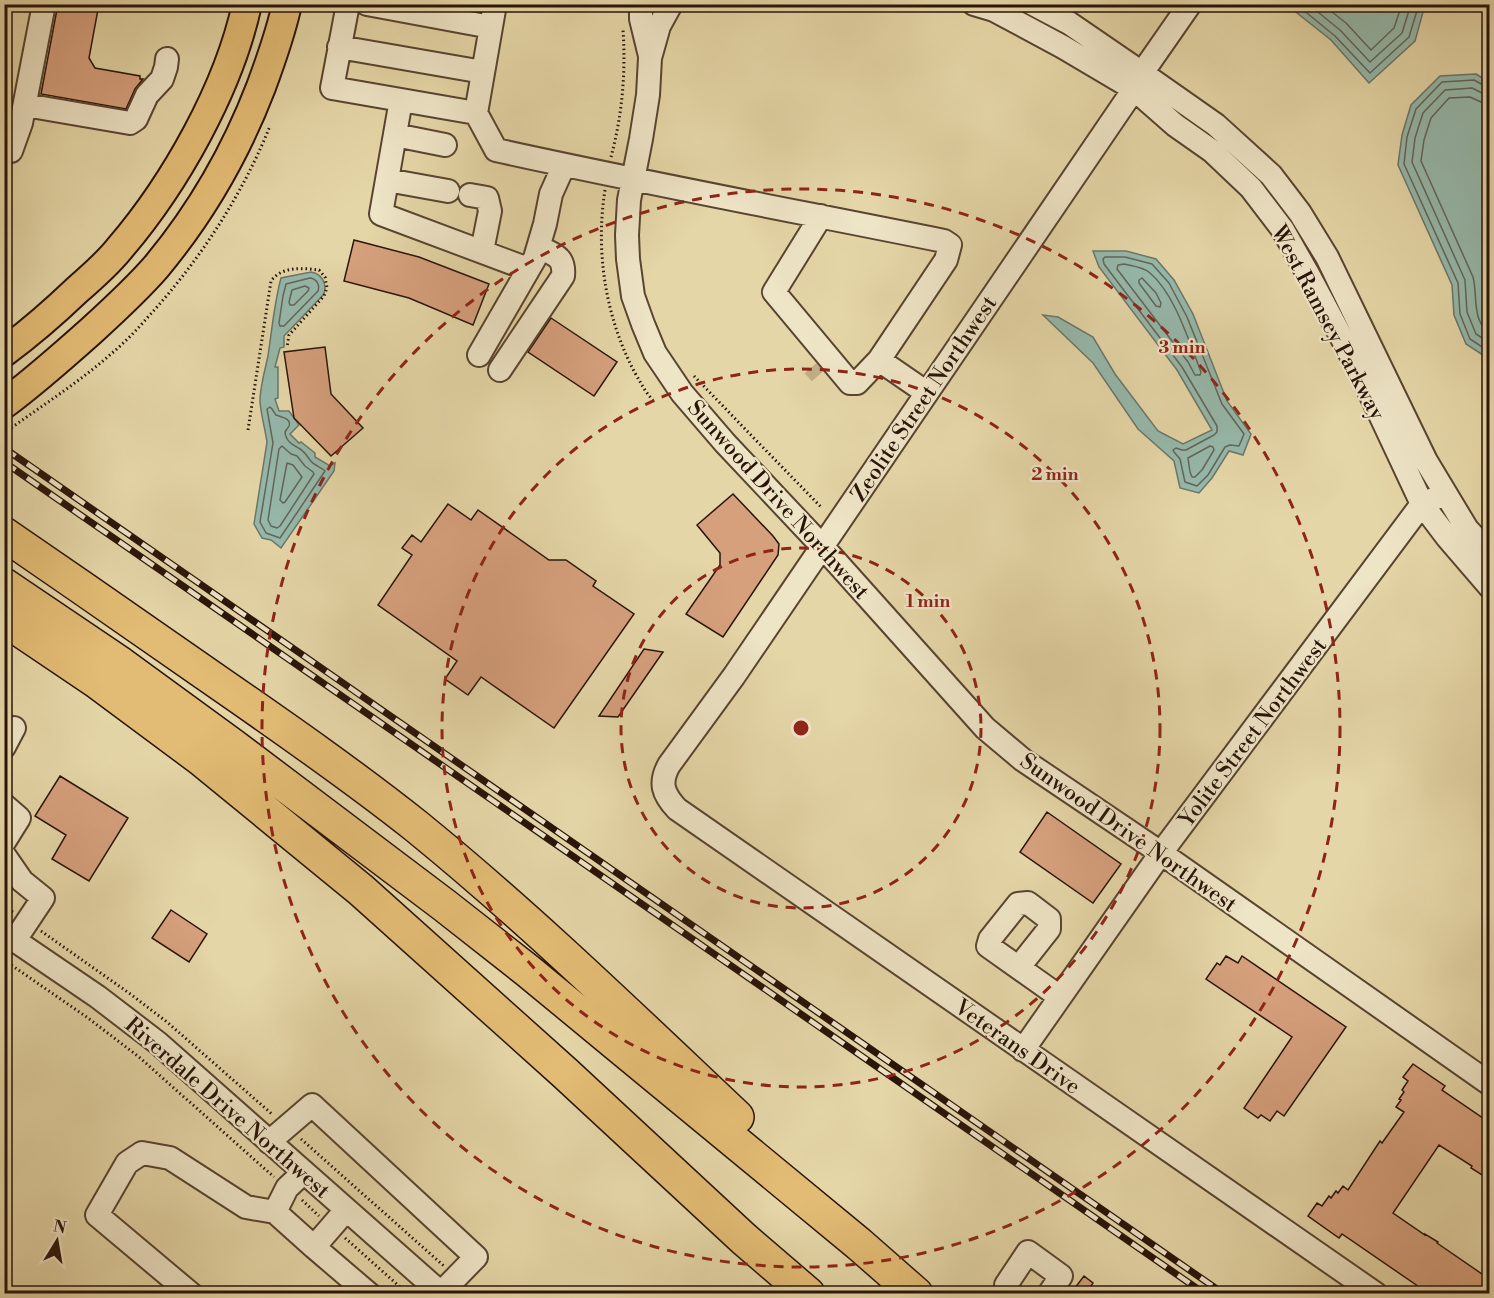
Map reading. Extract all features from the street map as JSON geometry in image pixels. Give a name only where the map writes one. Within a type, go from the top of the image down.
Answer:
[{"type":"highway","points":[[4,534],[358,781],[445,850],[607,994],[743,1123],[791,1170],[859,1244]]},
{"type":"highway","points":[[4,585],[121,664],[417,885],[545,986],[916,1293]]},
{"type":"highway","points":[[4,619],[96,681],[201,759],[361,890],[565,1073],[744,1239],[808,1293]]},
{"type":"highway","points":[[4,634],[244,807],[443,963]]},
{"type":"main road","points":[[10,348],[62,305],[97,272],[150,210],[197,135],[237,45],[247,4]]},
{"type":"main road","points":[[17,410],[40,377],[132,293],[176,242],[196,214],[220,173],[251,111],[287,4]]},
{"type":"street","points":[[8,147],[21,123],[44,4]]},
{"type":"street","points":[[348,4],[332,88],[476,112]]},
{"type":"street","points":[[367,4],[491,27]]},
{"type":"street","points":[[495,4],[476,112],[496,150],[608,175],[633,179],[820,216],[944,241],[950,245],[946,260],[879,360],[857,383],[850,383],[774,292],[820,216]]},
{"type":"street","points":[[650,58],[659,26],[671,4]]},
{"type":"street","name":"West Ramsey Parkway","points":[[974,4],[994,10],[1063,47],[1138,80],[1223,132],[1271,175],[1300,213],[1327,257],[1421,450],[1446,494],[1467,529],[1490,554]]},
{"type":"street","name":"West Ramsey Parkway","points":[[1033,4],[1069,23],[1138,80],[1175,125],[1212,151],[1251,188],[1283,230],[1308,274],[1361,374],[1422,504],[1490,587]]},
{"type":"street","name":"Zeolite Street Northwest","points":[[664,792],[663,780],[669,765],[734,676],[1190,4]]},
{"type":"street","points":[[640,9],[650,58]]},
{"type":"street","points":[[339,47],[483,72]]},
{"type":"street","name":"Sunwood Drive Northwest","points":[[650,58],[642,139],[629,200],[628,259],[633,296],[643,324],[655,353],[682,393],[985,728],[1023,760],[1161,853],[1490,1084]]},
{"type":"street","points":[[24,105],[130,123],[136,119],[147,95],[162,80],[167,59]]},
{"type":"street","points":[[401,100],[381,213],[528,269]]},
{"type":"street","points":[[395,135],[445,145]]},
{"type":"street","points":[[479,356],[535,258],[551,194],[564,165]]},
{"type":"street","points":[[387,180],[448,191]]},
{"type":"street","points":[[470,195],[487,198],[490,211],[482,251]]},
{"type":"street","points":[[500,370],[563,276],[563,262],[539,247]]},
{"type":"street","points":[[815,341],[812,358],[817,370],[828,378],[846,378]]},
{"type":"street","points":[[879,360],[927,393]]},
{"type":"street","points":[[1422,504],[1446,494]]},
{"type":"street","name":"Yolite Street Northwest","points":[[1023,1050],[1161,853],[1422,504]]},
{"type":"street","name":"Veterans Drive","points":[[664,792],[676,809],[1376,1293]]},
{"type":"street","points":[[4,805],[19,818],[4,842]]},
{"type":"street","points":[[4,855],[22,881],[43,898],[8,944]]},
{"type":"street","name":"Riverdale Drive Northwest","points":[[8,944],[98,997],[158,1043],[304,1172],[339,1218],[441,1293]]},
{"type":"street","points":[[1019,967],[1060,997]]},
{"type":"street","points":[[269,1142],[312,1105],[476,1257],[441,1293]]},
{"type":"street","points":[[191,1293],[97,1215],[127,1163],[142,1153],[170,1158],[246,1207],[275,1212],[369,1293]]},
{"type":"street","points":[[275,1212],[287,1188],[304,1172]]},
{"type":"street","points":[[314,1247],[339,1218]]},
{"type":"street","points":[[1006,1285],[1028,1252],[1061,1276],[1049,1293]]},
{"type":"path","points":[[248,430],[272,281],[276,274],[287,270],[306,268],[319,270],[325,278],[327,288],[324,296],[288,335],[287,347]]},
{"type":"path","points":[[693,374],[821,507]]},
{"type":"path","points":[[4,433],[17,410]]},
{"type":"path","points":[[8,944],[88,1018],[139,1057],[287,1188],[339,1218],[408,1293]]},
{"type":"water","points":[[1287,5],[1425,5],[1415,41],[1369,83],[1331,40]]},
{"type":"water","points":[[1476,74],[1489,82],[1489,359],[1466,344],[1454,315],[1452,285],[1398,165],[1402,135],[1411,105],[1440,76]]},
{"type":"water","points":[[1093,251],[1126,251],[1156,259],[1174,280],[1193,314],[1227,401],[1251,434],[1243,455],[1229,451],[1212,478],[1199,493],[1180,488],[1174,461],[1138,429],[1093,363],[1043,315],[1058,317],[1093,337],[1115,374],[1158,431],[1183,444],[1212,430],[1177,370],[1099,267]]},
{"type":"water","points":[[311,272],[323,280],[324,294],[284,336],[284,347],[280,348],[275,367],[278,367],[278,398],[275,399],[279,411],[289,411],[299,425],[290,434],[315,453],[315,457],[330,466],[335,463],[334,471],[281,548],[271,540],[262,538],[254,524],[267,442],[260,401],[261,390],[281,278]]},
{"type":"building","points":[[58,4],[99,4],[89,58],[95,68],[140,76],[140,79],[143,79],[135,89],[126,109],[41,94]]},
{"type":"building","points":[[354,240],[419,257],[489,284],[473,325],[409,298],[344,281]]},
{"type":"building","points":[[551,318],[617,362],[594,396],[528,352]]},
{"type":"building","points":[[325,347],[331,394],[363,428],[331,456],[294,418],[284,352]]},
{"type":"building","points":[[733,494],[779,544],[778,555],[723,637],[686,614],[720,565],[720,553],[697,525]]},
{"type":"building","points":[[448,504],[471,520],[478,510],[549,560],[566,560],[596,581],[593,586],[634,614],[554,728],[481,677],[468,695],[445,679],[457,661],[378,605],[412,555],[402,548],[412,535],[421,542]]},
{"type":"building","points":[[644,649],[663,652],[618,717],[599,716]]},
{"type":"building","points":[[60,776],[128,818],[89,881],[52,859],[66,835],[35,816]]},
{"type":"building","points":[[1047,812],[1121,864],[1093,903],[1020,852]]},
{"type":"building","points":[[171,910],[207,934],[189,962],[152,938]]},
{"type":"building","points":[[1226,956],[1238,963],[1242,956],[1346,1027],[1284,1116],[1277,1111],[1270,1121],[1261,1115],[1258,1118],[1244,1108],[1292,1037],[1206,979],[1217,963],[1220,965]]},
{"type":"building","points":[[1413,1064],[1445,1086],[1442,1090],[1490,1123],[1490,1180],[1439,1145],[1393,1213],[1482,1274],[1490,1263],[1490,1293],[1428,1293],[1342,1234],[1339,1238],[1308,1216],[1317,1203],[1322,1206],[1329,1196],[1331,1198],[1336,1191],[1338,1193],[1343,1186],[1348,1190],[1380,1141],[1382,1143],[1404,1112],[1396,1107],[1408,1081],[1403,1077]]},
{"type":"building","points":[[1084,1276],[1093,1283],[1091,1286],[1101,1293],[1071,1293]]},
{"type":"tunnel","points":[[813,366],[820,374]]},
{"type":"railway","points":[[4,448],[1224,1294]]},
{"type":"railway","points":[[4,462],[1205,1294]]}]
